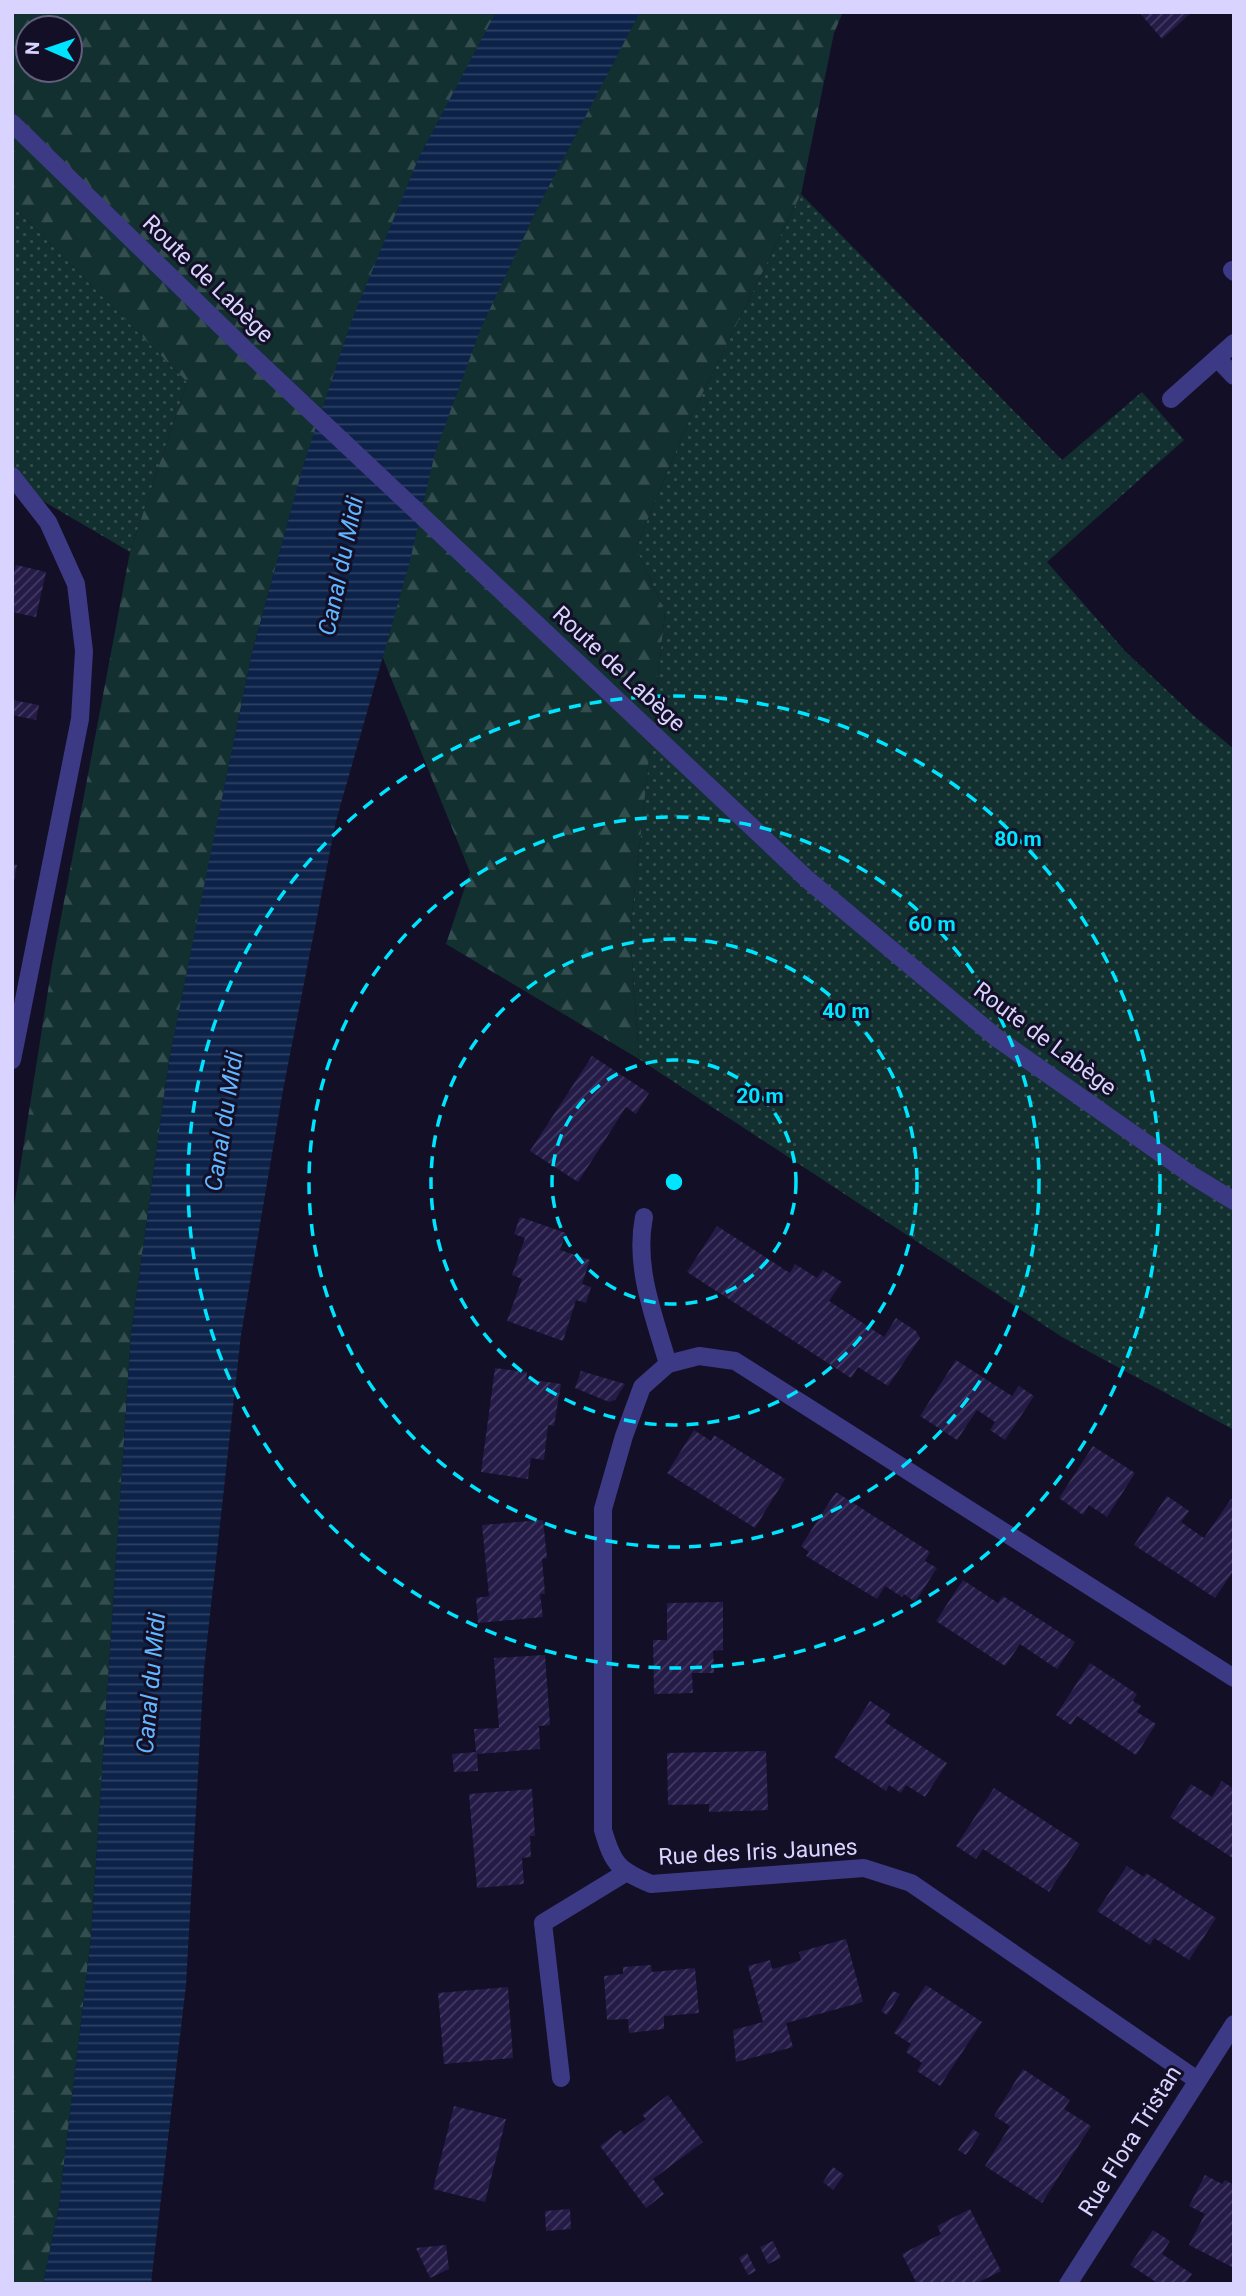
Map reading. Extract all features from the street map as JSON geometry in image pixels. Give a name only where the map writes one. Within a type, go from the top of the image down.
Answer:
[{"type":"street","name":"Route de Labège","points":[[12,123],[250,354],[807,879],[987,1030],[1194,1176],[1234,1201]]},
{"type":"street","points":[[1171,399],[1234,343]]},
{"type":"street","points":[[1217,358],[1234,376]]},
{"type":"street","points":[[12,476],[48,522],[76,584],[84,651],[80,719],[20,977],[12,1060]]},
{"type":"street","points":[[643,1217],[640,1233],[643,1281],[668,1364]]},
{"type":"street","points":[[561,2078],[543,1923],[625,1873],[610,1854],[603,1830],[603,1509],[624,1436],[642,1387],[668,1364],[699,1356],[735,1361],[1234,1678]]},
{"type":"street","name":"Rue des Iris Jaunes","points":[[625,1873],[651,1884],[864,1868],[911,1883],[1197,2080]]},
{"type":"street","name":"Rue Flora Tristan","points":[[1068,2284],[1234,2024]]},
{"type":"green space","points":[[12,12],[843,12],[834,33],[801,194],[685,429],[636,548],[665,612],[630,933],[639,1059],[446,944],[470,872],[304,464],[252,653],[169,1061],[131,1335],[91,1938],[59,2206],[43,2284],[12,2284],[12,1219],[52,965],[130,552],[187,382],[12,205]]},
{"type":"green space","points":[[801,194],[1062,460],[1142,392],[1184,440],[1047,562],[1125,651],[1194,716],[1234,749],[1234,1430],[1062,1337],[639,1059],[630,933],[665,612],[636,548],[685,429]]},
{"type":"green space","points":[[12,205],[187,382],[130,552],[12,483]]},
{"type":"water","name":"Canal du Midi","points":[[496,12],[640,12],[535,213],[481,328],[435,453],[409,565],[336,821],[283,1090],[241,1335],[204,1669],[186,1985],[151,2284],[43,2284],[59,2206],[91,1938],[131,1335],[169,1061],[252,653],[304,463],[351,322],[419,157]]},
{"type":"building","points":[[1139,12],[1192,12],[1162,39]]},
{"type":"building","points":[[16,565],[46,572],[36,617],[12,612],[12,580]]},
{"type":"building","points":[[12,700],[39,705],[36,720],[12,715]]},
{"type":"building","points":[[12,864],[17,865],[14,881],[12,881]]},
{"type":"building","points":[[592,1056],[649,1093],[636,1114],[626,1107],[578,1182],[530,1151]]},
{"type":"building","points":[[520,1217],[566,1233],[560,1250],[590,1260],[582,1284],[591,1287],[586,1303],[576,1300],[563,1341],[507,1321],[522,1279],[512,1275],[525,1238],[514,1234]]},
{"type":"building","points":[[717,1226],[790,1273],[795,1264],[817,1278],[823,1270],[842,1282],[829,1301],[884,1337],[896,1318],[916,1331],[920,1338],[888,1386],[858,1367],[851,1378],[687,1272]]},
{"type":"building","points":[[956,1360],[1012,1396],[1019,1386],[1034,1396],[1005,1440],[990,1430],[995,1422],[977,1410],[957,1440],[920,1416]]},
{"type":"building","points":[[495,1368],[527,1372],[526,1379],[561,1384],[554,1426],[548,1425],[544,1460],[531,1458],[528,1479],[481,1472]]},
{"type":"building","points":[[581,1371],[625,1384],[615,1400],[609,1402],[575,1388]]},
{"type":"building","points":[[694,1430],[711,1441],[714,1435],[785,1479],[755,1528],[667,1473]]},
{"type":"building","points":[[1093,1446],[1135,1473],[1107,1517],[1089,1505],[1083,1515],[1059,1498]]},
{"type":"building","points":[[836,1492],[930,1552],[925,1561],[937,1568],[915,1602],[885,1586],[877,1599],[806,1556],[809,1552],[801,1546]]},
{"type":"building","points":[[1167,1496],[1189,1511],[1181,1522],[1204,1538],[1231,1499],[1234,1500],[1234,1570],[1215,1598],[1134,1545]]},
{"type":"building","points":[[543,1520],[547,1558],[542,1559],[545,1594],[540,1594],[543,1617],[478,1623],[476,1598],[489,1596],[482,1525]]},
{"type":"building","points":[[963,1580],[998,1603],[1003,1596],[1075,1642],[1057,1669],[1020,1644],[1005,1666],[936,1621]]},
{"type":"building","points":[[723,1602],[723,1650],[713,1651],[714,1673],[692,1673],[693,1693],[654,1694],[653,1640],[667,1640],[667,1603]]},
{"type":"building","points":[[545,1655],[550,1725],[539,1726],[540,1749],[477,1754],[478,1771],[454,1772],[452,1754],[476,1752],[474,1729],[499,1728],[494,1658]]},
{"type":"building","points":[[1090,1663],[1137,1694],[1133,1701],[1141,1706],[1137,1712],[1156,1724],[1136,1755],[1077,1716],[1071,1725],[1056,1715]]},
{"type":"building","points":[[870,1701],[890,1714],[885,1722],[947,1763],[925,1797],[906,1785],[901,1793],[889,1785],[886,1791],[834,1757]]},
{"type":"building","points":[[766,1751],[768,1810],[709,1812],[709,1804],[668,1805],[667,1753]]},
{"type":"building","points":[[1222,1781],[1234,1789],[1234,1859],[1170,1817],[1191,1784],[1212,1797]]},
{"type":"building","points":[[994,1788],[1080,1844],[1049,1892],[983,1849],[976,1859],[956,1846]]},
{"type":"building","points":[[532,1789],[535,1836],[530,1836],[531,1857],[522,1858],[524,1884],[477,1888],[469,1794]]},
{"type":"building","points":[[1127,1866],[1144,1877],[1146,1873],[1216,1918],[1189,1960],[1154,1938],[1150,1945],[1097,1911]]},
{"type":"building","points":[[846,1939],[863,2002],[786,2023],[793,2047],[736,2062],[733,2030],[763,2022],[748,1966],[770,1960],[772,1969],[784,1966],[801,1960],[799,1952]]},
{"type":"building","points":[[651,1965],[652,1972],[695,1968],[699,2013],[664,2016],[664,2029],[629,2033],[628,2019],[607,2020],[604,1976],[623,1974],[623,1967]]},
{"type":"building","points":[[926,1985],[982,2022],[940,2086],[917,2071],[922,2063],[906,2052],[911,2044],[894,2033]]},
{"type":"building","points":[[508,1987],[513,2058],[444,2064],[438,1993]]},
{"type":"building","points":[[893,1991],[900,1994],[887,2015],[881,2011]]},
{"type":"building","points":[[1023,2069],[1070,2100],[1064,2109],[1091,2126],[1042,2203],[985,2166],[1010,2126],[994,2116]]},
{"type":"building","points":[[668,2095],[703,2142],[653,2179],[664,2194],[646,2208],[600,2146],[621,2130],[624,2135],[646,2119],[642,2115]]},
{"type":"building","points":[[454,2106],[506,2119],[485,2202],[433,2189]]},
{"type":"building","points":[[973,2129],[980,2134],[966,2155],[958,2150]]},
{"type":"building","points":[[833,2167],[844,2175],[833,2190],[823,2182]]},
{"type":"building","points":[[1205,2175],[1222,2184],[1225,2180],[1234,2185],[1234,2268],[1189,2245],[1205,2214],[1189,2206]]},
{"type":"building","points":[[570,2209],[571,2229],[546,2231],[545,2211]]},
{"type":"building","points":[[970,2209],[1001,2271],[979,2282],[980,2284],[917,2284],[902,2254],[941,2234],[937,2226]]},
{"type":"building","points":[[1153,2230],[1170,2241],[1162,2254],[1192,2274],[1185,2284],[1159,2284],[1130,2265]]},
{"type":"building","points":[[773,2241],[781,2258],[768,2264],[760,2247]]},
{"type":"building","points":[[446,2245],[449,2269],[430,2278],[416,2248]]},
{"type":"building","points":[[747,2253],[756,2271],[748,2275],[739,2258]]}]
